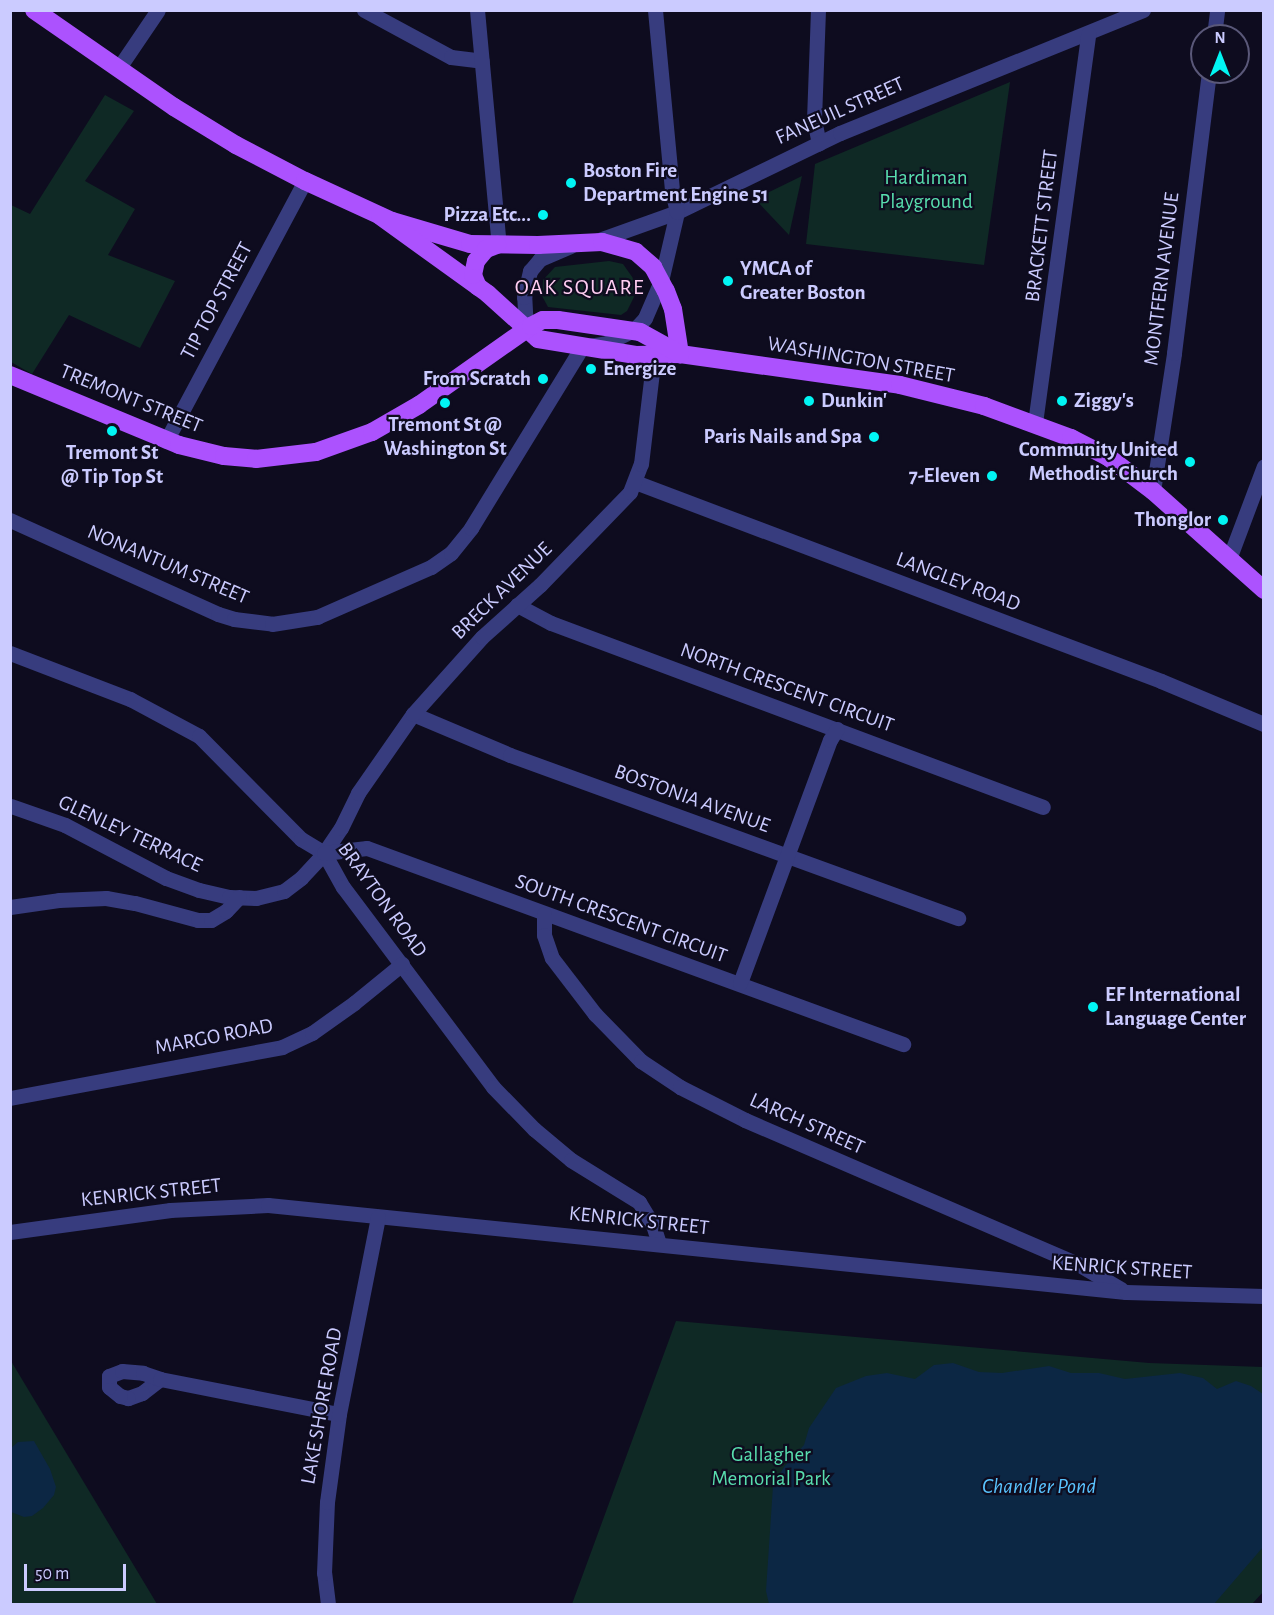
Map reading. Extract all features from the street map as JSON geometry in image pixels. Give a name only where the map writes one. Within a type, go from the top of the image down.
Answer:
[{"type":"main road","points":[[34,10],[214,132],[305,181],[380,216]]},
{"type":"main road","name":"WASHINGTON STREET","points":[[380,216],[478,287],[538,339],[582,347],[659,349],[680,354],[910,387],[954,397],[1035,423],[1088,446],[1153,491],[1263,590]]},
{"type":"main road","name":"FANEUIL STREET","points":[[380,216],[450,240],[499,245],[582,243]]},
{"type":"main road","points":[[582,243],[610,243],[636,252],[648,261],[662,281],[673,309],[680,354]]},
{"type":"main road","points":[[478,287],[473,270],[478,256],[486,249],[499,245]]},
{"type":"main road","name":"WASHINGTON STREET","points":[[526,330],[537,322],[551,320],[634,330],[659,349]]},
{"type":"main road","name":"TREMONT STREET","points":[[10,375],[166,441],[211,454],[256,459],[302,454],[343,444],[405,414],[526,330]]},
{"type":"street","points":[[118,69],[158,10]]},
{"type":"street","points":[[364,10],[451,57],[482,61]]},
{"type":"street","points":[[477,10],[499,245]]},
{"type":"street","points":[[582,347],[607,344],[634,330],[645,318],[662,281],[677,212],[672,190],[655,10]]},
{"type":"street","points":[[818,10],[814,120],[819,143]]},
{"type":"street","name":"FANEUIL STREET","points":[[582,243],[616,236],[677,212],[819,143],[1143,10]]},
{"type":"street","name":"BRACKETT STREET","points":[[1035,423],[1088,34]]},
{"type":"street","name":"MONTFERN AVENUE","points":[[1153,491],[1174,353],[1208,84]]},
{"type":"street","name":"TIP TOP STREET","points":[[166,441],[305,181]]},
{"type":"street","points":[[526,330],[524,297],[533,265],[554,252],[582,243]]},
{"type":"street","name":"NONANTUM STREET","points":[[10,520],[234,619],[272,624],[317,617],[431,567],[451,553],[471,528],[582,347]]},
{"type":"street","name":"BRECK AVENUE","points":[[324,853],[341,828],[369,775],[413,714],[482,637],[617,508],[636,482],[641,464],[652,372],[659,349]]},
{"type":"street","points":[[1229,559],[1263,466]]},
{"type":"street","name":"LANGLEY ROAD","points":[[636,482],[1161,681],[1263,724]]},
{"type":"street","name":"NORTH CRESCENT CIRCUIT","points":[[517,605],[551,623],[1043,807]]},
{"type":"street","name":"BRAYTON ROAD","points":[[10,653],[130,699],[199,736],[294,833],[324,853],[343,887],[493,1087],[534,1130],[571,1160],[639,1202],[653,1225],[659,1244]]},
{"type":"street","name":"BOSTONIA AVENUE","points":[[413,714],[520,759],[958,918]]},
{"type":"street","points":[[740,983],[830,740],[837,729]]},
{"type":"street","name":"GLENLEY TERRACE","points":[[11,806],[64,825],[166,878],[199,890],[239,897],[256,898],[284,891],[301,878],[324,853]]},
{"type":"street","name":"SOUTH CRESCENT CIRCUIT","points":[[324,853],[367,848],[903,1044]]},
{"type":"street","points":[[10,907],[59,900],[106,898],[135,903],[198,920],[211,920],[226,911],[239,897]]},
{"type":"street","name":"LARCH STREET","points":[[544,914],[544,935],[552,958],[595,1014],[641,1060],[680,1087],[745,1120],[1078,1264],[1126,1292]]},
{"type":"street","name":"MARGO ROAD","points":[[10,1098],[282,1047],[312,1032],[346,1009],[402,964]]},
{"type":"street","name":"KENRICK STREET","points":[[10,1232],[113,1217],[222,1206],[268,1205],[1126,1292],[1263,1296]]},
{"type":"street","name":"LAKE SHORE ROAD","points":[[328,1605],[324,1573],[324,1533],[339,1414],[378,1217]]},
{"type":"street","points":[[160,1379],[339,1414]]},
{"type":"green space","name":"Hardiman Playground","points":[[1010,82],[984,265],[806,244],[815,164]]},
{"type":"green space","points":[[105,95],[134,111],[85,181],[135,209],[108,255],[175,281],[140,348],[69,315],[32,374],[11,362],[11,205],[30,214]]},
{"type":"green space","points":[[802,176],[789,235],[755,199]]},
{"type":"green space","name":"OAK SQUARE","points":[[609,261],[623,264],[635,281],[637,291],[627,311],[621,315],[548,307],[542,296],[543,280],[555,267]]},
{"type":"green space","name":"Chandler Pond","points":[[676,1321],[1149,1363],[1263,1367],[1264,1591],[1252,1604],[572,1604]]},
{"type":"green space","points":[[11,1361],[157,1604],[11,1604]]},
{"type":"water","name":"Chandler Pond","points":[[953,1363],[979,1372],[1002,1373],[1049,1366],[1071,1373],[1099,1373],[1125,1379],[1180,1373],[1203,1378],[1217,1389],[1236,1381],[1251,1386],[1263,1394],[1263,1547],[1214,1604],[769,1604],[766,1591],[773,1486],[784,1467],[804,1445],[809,1428],[836,1388],[866,1376],[887,1373],[915,1379],[934,1365]]},
{"type":"water","points":[[34,1441],[50,1469],[56,1487],[54,1495],[43,1508],[32,1516],[24,1517],[11,1512],[11,1448],[18,1442]]},
{"type":"place","name":"Boston Fire Department Engine 51","points":[[571,183]]},
{"type":"place","name":"Pizza Etc...","points":[[543,215]]},
{"type":"place","name":"YMCA of Greater Boston","points":[[728,281]]},
{"type":"place","name":"Energize","points":[[591,369]]},
{"type":"place","name":"From Scratch","points":[[543,379]]},
{"type":"place","name":"Dunkin'","points":[[809,401]]},
{"type":"place","name":"Ziggy's","points":[[1062,401]]},
{"type":"place","name":"Tremont St @ Washington St","points":[[445,403]]},
{"type":"place","name":"Tremont St @ Tip Top St","points":[[112,431]]},
{"type":"place","name":"Paris Nails and Spa","points":[[874,437]]},
{"type":"place","name":"Community United Methodist Church","points":[[1190,462]]},
{"type":"place","name":"7-Eleven","points":[[992,476]]},
{"type":"place","name":"Thonglor","points":[[1223,520]]},
{"type":"place","name":"EF International Language Center","points":[[1093,1007]]},
{"type":"district","name":"OAK SQUARE","points":[[580,288]]},
{"type":"park label","name":"Gallagher Memorial Park","points":[[771,1467]]}]
